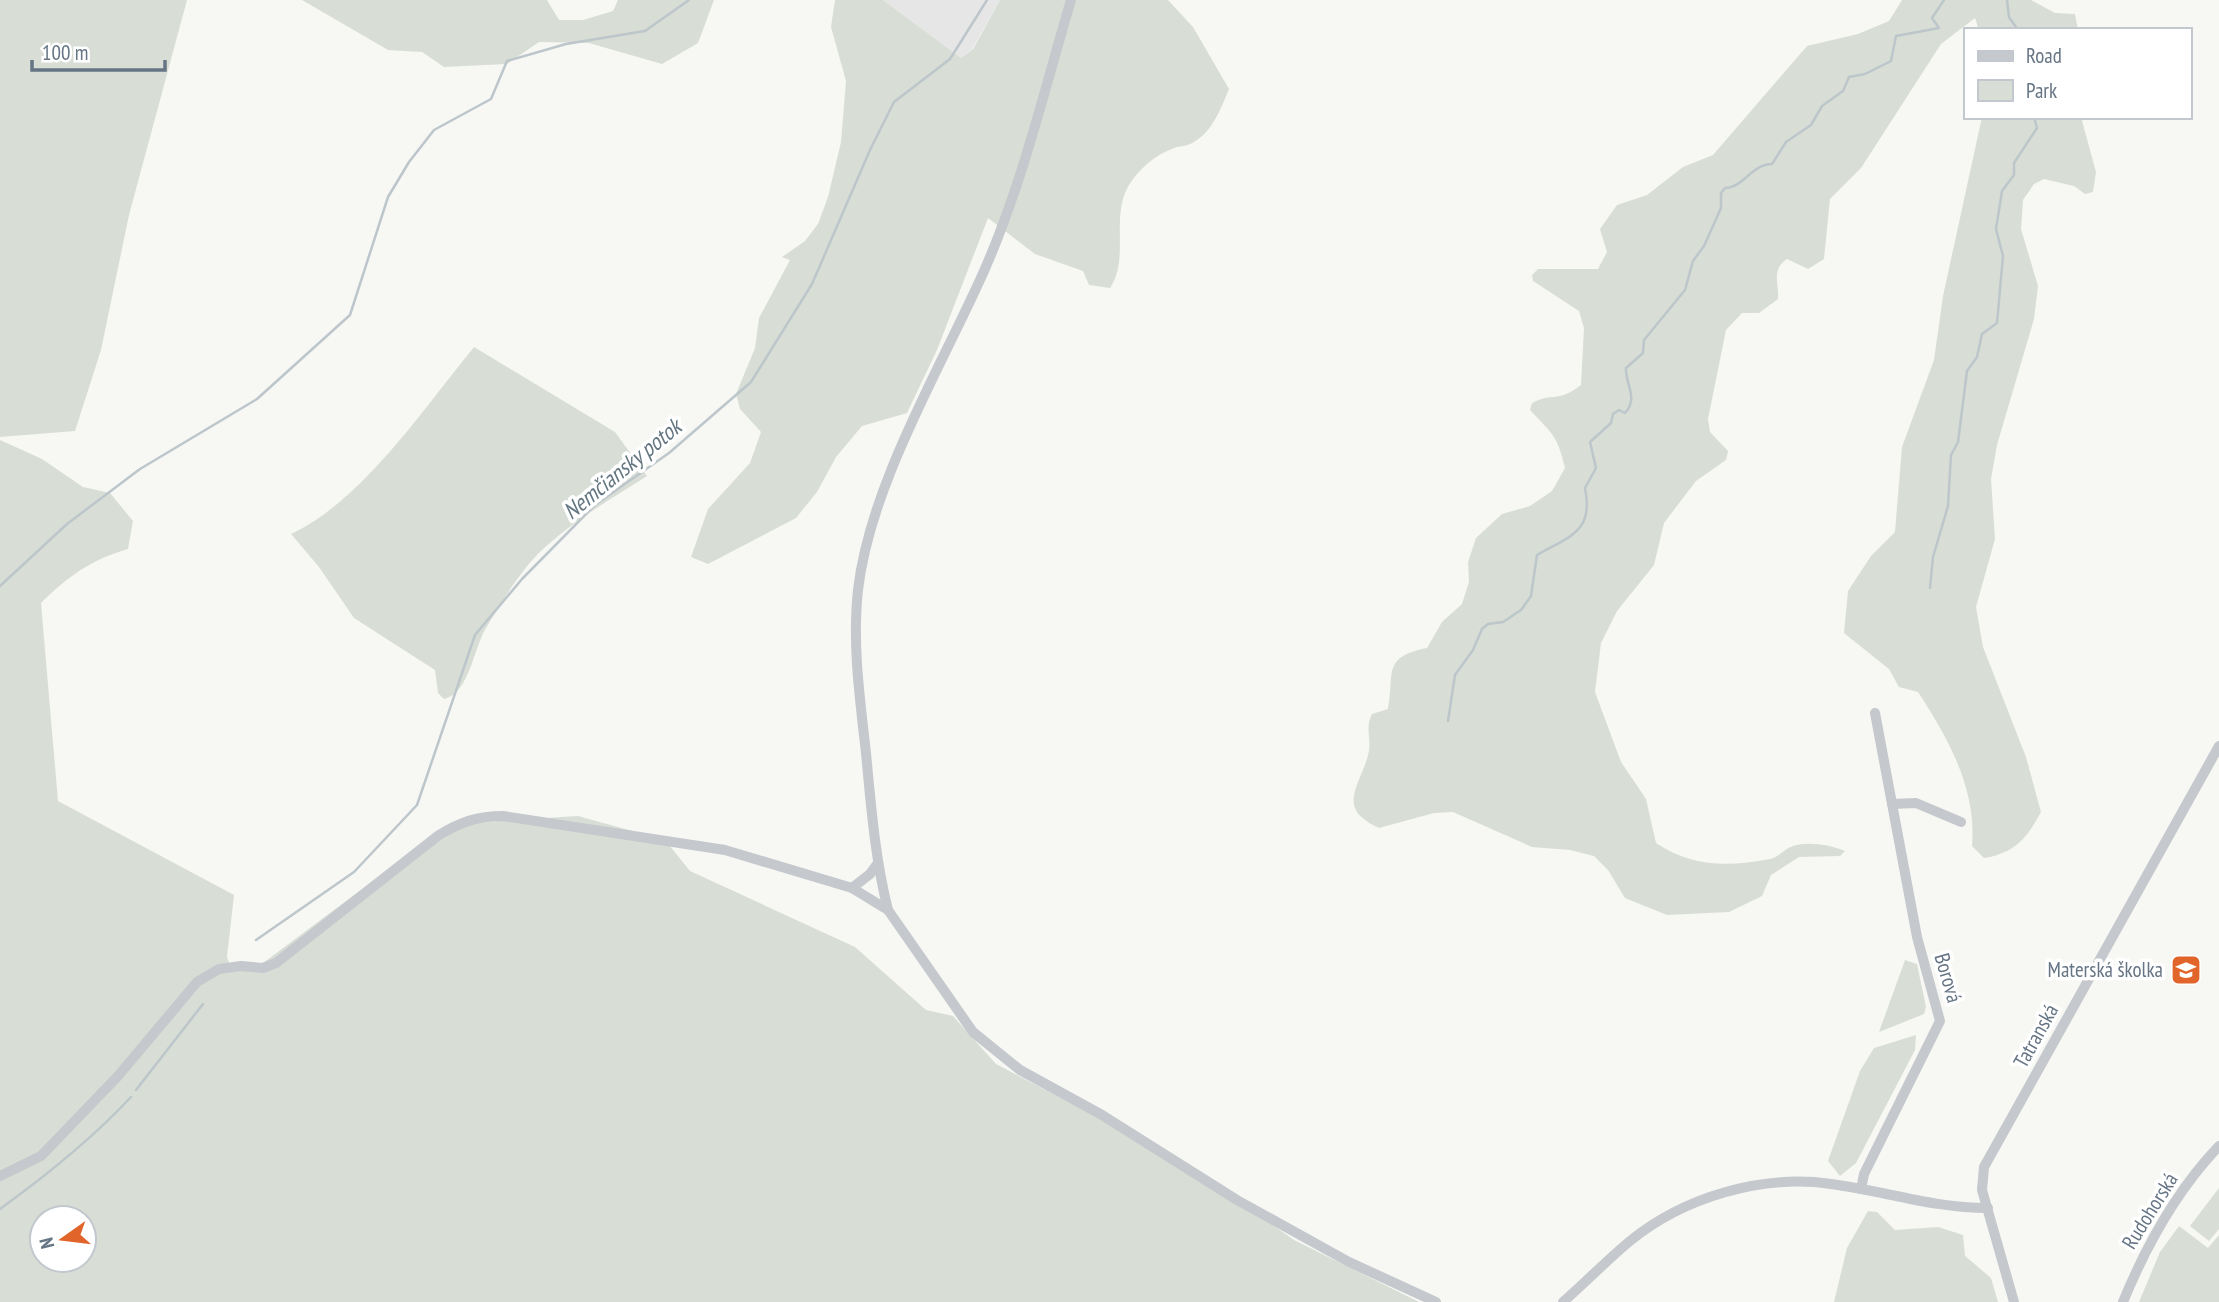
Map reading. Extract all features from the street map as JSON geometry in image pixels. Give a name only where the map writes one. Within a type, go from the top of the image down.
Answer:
[{"type":"street","points":[[1071,0],[1008,211],[883,493],[864,559],[858,589],[856,655],[878,863],[888,910],[973,1032],[993,1051],[1237,1200],[1349,1262],[1436,1302]]},
{"type":"street","name":"Borová","points":[[1861,1189],[1864,1174],[1940,1020],[1917,937],[1875,713]]},
{"type":"street","name":"Tatranská","points":[[2014,1302],[1982,1190],[1983,1173],[2214,767],[2219,746]]},
{"type":"street","points":[[1892,804],[1916,803],[1961,822]]},
{"type":"street","points":[[0,1176],[41,1156],[118,1076],[197,982],[219,969],[241,965],[263,968],[276,963],[439,835],[461,822],[481,816],[503,816],[725,850],[852,888],[888,910]]},
{"type":"street","points":[[852,888],[870,874],[878,863]]},
{"type":"street","name":"Rudohorská","points":[[2123,1302],[2136,1270],[2167,1214],[2219,1146]]},
{"type":"street","points":[[1563,1302],[1631,1240],[1664,1218],[1698,1202],[1738,1189],[1782,1183],[1829,1183],[1948,1208],[1988,1208]]},
{"type":"shaded area","points":[[883,0],[1000,0],[972,49],[961,58]]},
{"type":"green space","points":[[0,0],[187,0],[129,215],[101,350],[75,431],[0,437]]},
{"type":"green space","points":[[302,0],[547,0],[559,20],[583,20],[613,11],[618,0],[714,0],[698,43],[662,64],[589,43],[539,42],[507,64],[444,67],[422,52],[388,50]]},
{"type":"green space","points":[[835,0],[883,0],[961,58],[973,49],[1000,0],[1168,0],[1193,27],[1229,89],[1216,118],[1201,137],[1154,158],[1129,185],[1121,210],[1119,264],[1110,288],[1089,285],[1083,271],[1035,254],[988,218],[937,350],[907,413],[862,426],[836,457],[817,492],[796,518],[708,564],[691,557],[708,509],[750,463],[761,432],[740,409],[736,394],[755,348],[759,318],[790,260],[782,257],[805,241],[818,224],[828,197],[841,142],[846,81],[831,27]]},
{"type":"green space","points":[[1902,0],[2031,0],[2055,13],[2075,14],[2078,28],[1978,28],[1975,18],[1941,44],[1861,168],[1830,199],[1824,259],[1808,269],[1787,259],[1777,272],[1778,299],[1759,313],[1742,313],[1726,330],[1708,419],[1710,432],[1728,451],[1726,460],[1696,481],[1664,523],[1654,565],[1617,611],[1601,643],[1595,692],[1621,762],[1646,799],[1656,843],[1683,857],[1725,864],[1770,859],[1790,847],[1805,844],[1826,845],[1845,851],[1840,856],[1799,857],[1771,875],[1762,896],[1729,912],[1667,915],[1625,898],[1608,870],[1594,856],[1570,850],[1532,847],[1453,812],[1434,813],[1379,828],[1365,820],[1357,812],[1354,794],[1369,751],[1370,719],[1372,714],[1388,709],[1391,677],[1396,662],[1402,656],[1427,648],[1442,622],[1462,604],[1469,582],[1468,562],[1476,538],[1502,514],[1530,506],[1552,491],[1565,468],[1553,435],[1530,410],[1532,403],[1567,394],[1581,385],[1584,328],[1579,311],[1533,281],[1532,275],[1538,269],[1598,269],[1607,252],[1600,229],[1617,205],[1647,195],[1683,167],[1713,155],[1807,46],[1858,34],[1889,21]]},
{"type":"green space","points":[[1982,119],[2082,119],[2096,172],[2093,192],[2085,194],[2074,186],[2044,179],[2034,184],[2023,200],[2021,229],[2038,286],[2034,319],[1997,445],[1991,479],[1995,539],[1976,607],[1983,647],[2026,757],[2041,812],[2019,843],[1995,856],[1984,858],[1972,846],[1970,804],[1958,765],[1929,709],[1918,692],[1899,687],[1889,669],[1844,633],[1848,591],[1871,556],[1895,532],[1902,447],[1934,360],[1943,296]]},
{"type":"green space","points":[[474,347],[615,432],[647,476],[579,520],[534,559],[511,587],[486,628],[465,679],[452,695],[444,699],[438,693],[435,670],[354,618],[319,567],[291,534],[317,519],[367,477]]},
{"type":"green space","points":[[0,440],[42,459],[83,487],[110,493],[133,521],[128,549],[81,570],[41,603],[58,801],[234,895],[227,957],[231,968],[255,969],[449,824],[578,816],[665,840],[690,871],[855,947],[926,1010],[953,1016],[996,1064],[1110,1124],[1235,1199],[1294,1240],[1419,1302],[0,1302]]},
{"type":"green space","points":[[1905,960],[1917,964],[1926,1007],[1924,1014],[1879,1032]]},
{"type":"green space","points":[[1916,1035],[1915,1050],[1856,1163],[1840,1176],[1828,1161],[1860,1071],[1874,1048]]},
{"type":"green space","points":[[2219,1188],[2219,1229],[2209,1241],[2190,1226]]},
{"type":"green space","points":[[1868,1211],[1877,1212],[1895,1230],[1938,1227],[1963,1235],[1965,1256],[1991,1278],[1998,1302],[1834,1302],[1847,1248]]},
{"type":"green space","points":[[2179,1226],[2208,1248],[2219,1235],[2219,1302],[2139,1302],[2160,1252]]},
{"type":"waterway","points":[[0,586],[67,524],[140,469],[257,399],[350,315],[388,197],[409,162],[434,130],[491,99],[507,61],[566,44],[645,31],[689,0]]},
{"type":"waterway","name":"Nemčiansky potok","points":[[256,940],[354,872],[417,805],[475,635],[522,579],[595,505],[669,453],[751,382],[812,284],[870,150],[894,102],[950,59],[987,0]]},
{"type":"waterway","points":[[1448,721],[1455,675],[1473,650],[1482,629],[1488,624],[1503,622],[1521,610],[1531,596],[1537,555],[1569,537],[1582,524],[1587,503],[1585,488],[1596,468],[1590,442],[1611,423],[1613,414],[1619,410],[1625,413],[1629,407],[1631,396],[1626,368],[1643,353],[1644,340],[1685,290],[1693,261],[1704,246],[1721,208],[1721,193],[1759,168],[1772,164],[1786,142],[1811,125],[1822,106],[1843,91],[1849,77],[1865,74],[1891,61],[1896,36],[1939,28],[1932,18],[1944,0]]},
{"type":"waterway","points":[[2007,0],[2009,17],[2017,28]]},
{"type":"waterway","points":[[1930,588],[1933,557],[1948,506],[1951,455],[1958,442],[1967,371],[1977,357],[1982,334],[1997,323],[2003,256],[1996,229],[2002,191],[2014,175],[2014,163],[2037,128],[2035,119]]},
{"type":"waterway","name":"Nemčiansky potok","points":[[136,1090],[203,1004]]},
{"type":"waterway","name":"Nemčiansky potok","points":[[0,1209],[68,1156],[131,1097]]},
{"type":"place","name":"Materská školka","points":[[2186,970]]}]
